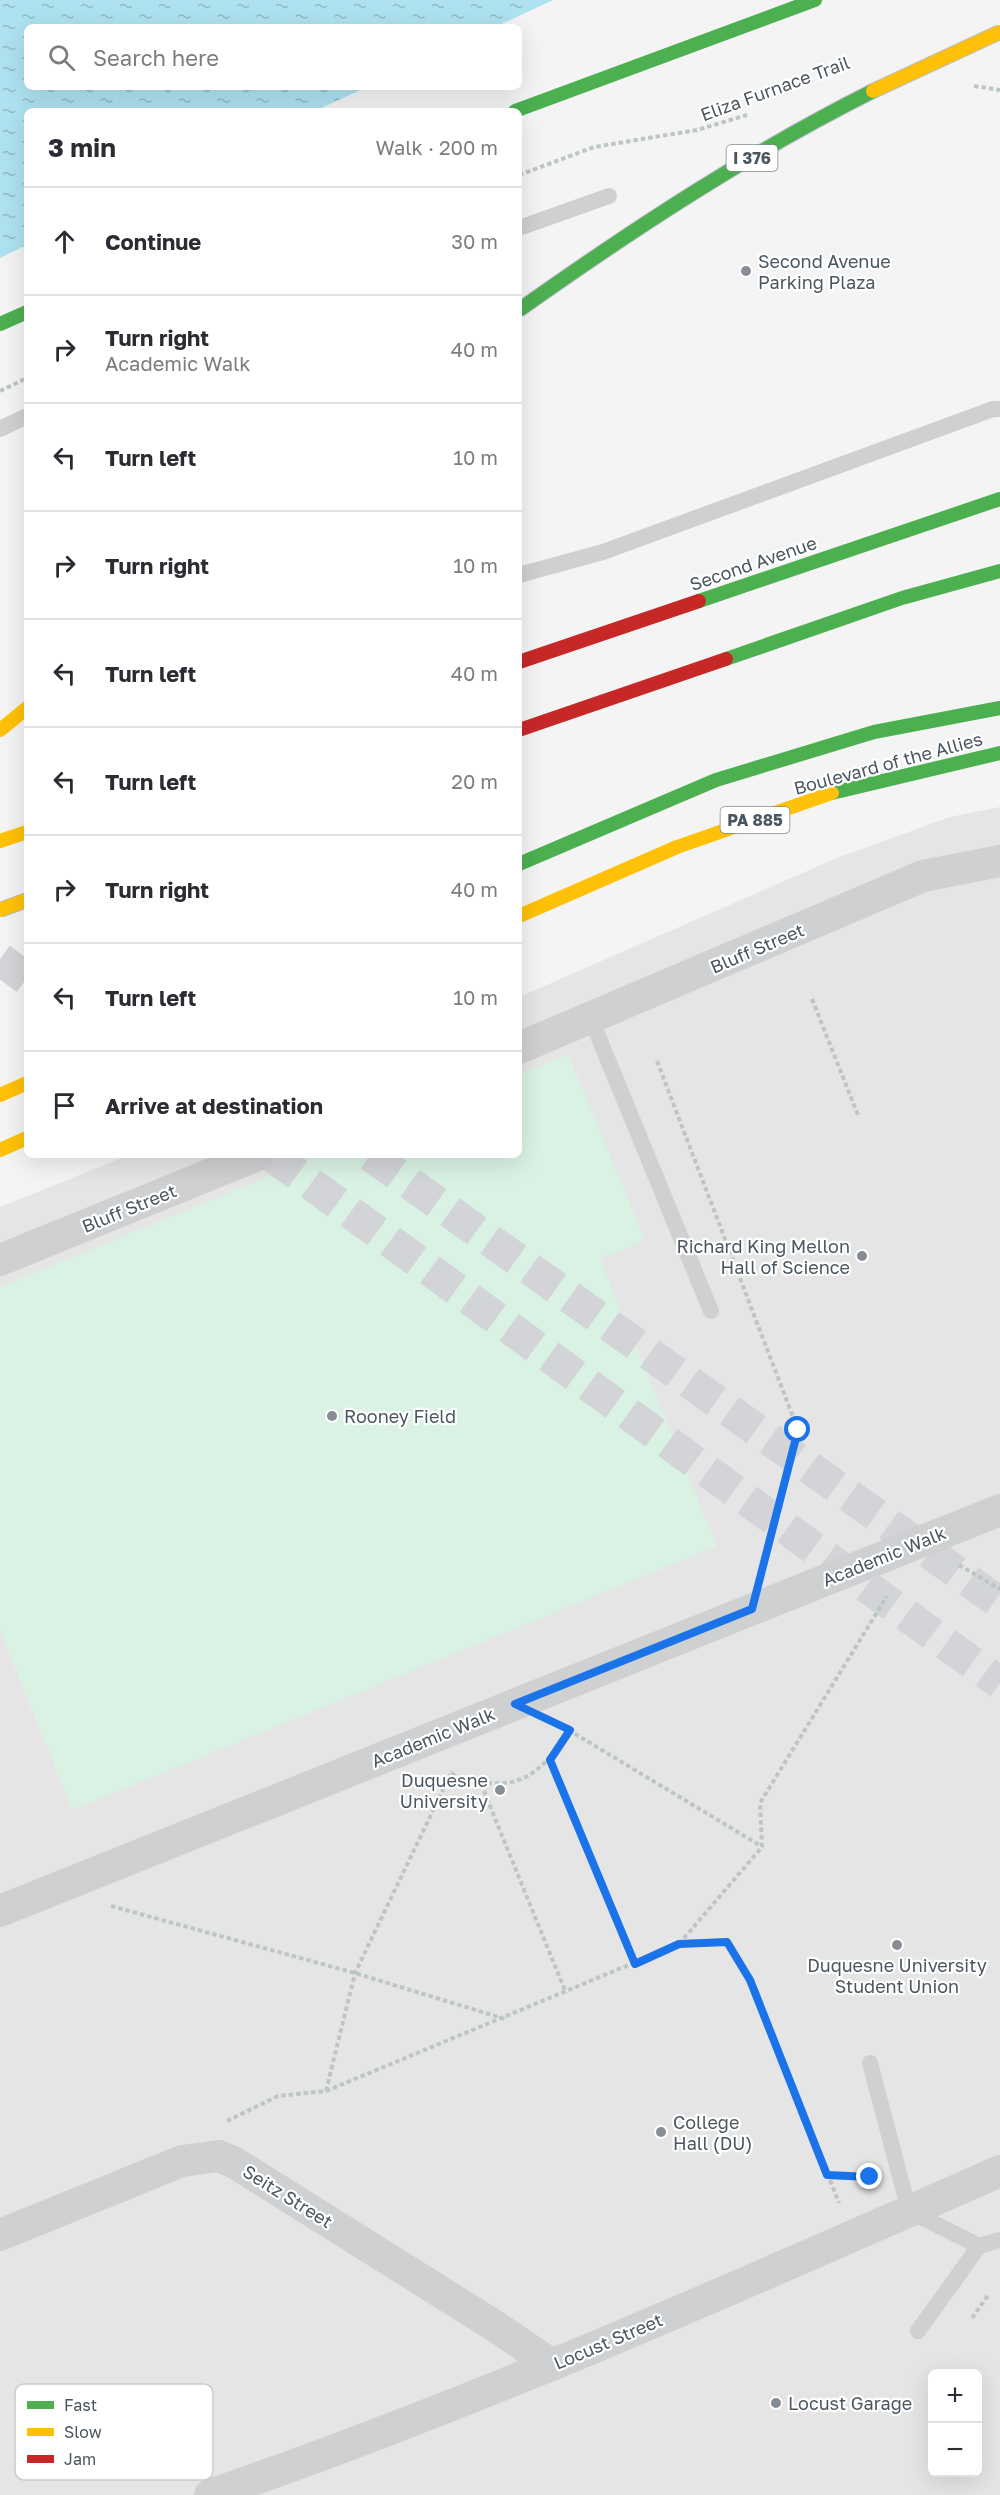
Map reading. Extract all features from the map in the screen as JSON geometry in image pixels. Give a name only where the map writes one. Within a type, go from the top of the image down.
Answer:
[{"type":"main road","points":[[522,108],[815,0]]},
{"type":"main road","name":"I 376","points":[[522,308],[643,226],[744,163],[829,114],[1000,32]]},
{"type":"main road","points":[[0,324],[24,313]]},
{"type":"main road","name":"Second Avenue","points":[[522,661],[1000,499]]},
{"type":"main road","points":[[522,729],[902,598],[1000,571]]},
{"type":"main road","name":"Boulevard of the Allies","points":[[522,863],[716,780],[874,732],[1000,708]]},
{"type":"main road","points":[[0,730],[24,710]]},
{"type":"main road","name":"Boulevard of the Allies","points":[[522,915],[677,847],[827,794],[1000,753]]},
{"type":"main road","points":[[0,841],[24,833]]},
{"type":"main road","points":[[0,910],[24,901]]},
{"type":"main road","points":[[0,902],[24,914]]},
{"type":"main road","points":[[0,1095],[24,1084]]},
{"type":"main road","points":[[0,1150],[24,1139]]},
{"type":"street","name":"Bluff Street","points":[[522,1047],[923,876],[1000,861]]},
{"type":"street","name":"Bluff Street","points":[[0,1260],[251,1158]]},
{"type":"street","name":"Academic Walk","points":[[0,1911],[1000,1509]]},
{"type":"street","name":"Seitz Street","points":[[0,2235],[182,2161],[219,2156],[235,2163],[452,2298],[552,2365]]},
{"type":"street","name":"Locust Street","points":[[225,2493],[349,2447],[552,2365],[1000,2171]]},
{"type":"lane","points":[[522,227],[609,196]]},
{"type":"lane","points":[[522,574],[603,552],[993,409],[1000,409]]},
{"type":"lane","points":[[0,429],[24,417]]},
{"type":"lane","points":[[591,1019],[711,1311]]},
{"type":"lane","points":[[870,2063],[909,2211],[979,2246]]},
{"type":"lane","points":[[918,2331],[979,2246],[1000,2240]]},
{"type":"path","name":"Eliza Furnace Trail","points":[[522,174],[594,147],[697,130],[756,111]]},
{"type":"path","points":[[0,391],[24,379]]},
{"type":"path","points":[[812,999],[858,1115]]},
{"type":"path","points":[[657,1061],[798,1430],[752,1609]]},
{"type":"path","points":[[679,1944],[762,1847],[760,1803],[889,1592]]},
{"type":"path","points":[[515,1704],[570,1730],[762,1847]]},
{"type":"path","points":[[326,2091],[355,1973],[477,1719]]},
{"type":"path","points":[[450,1774],[481,1784],[522,1781],[550,1760],[570,1730]]},
{"type":"path","points":[[550,1760],[635,1964]]},
{"type":"path","points":[[481,1784],[566,1993]]},
{"type":"path","points":[[108,1906],[355,1973],[505,2019]]},
{"type":"path","points":[[226,2125],[228,2119],[278,2096],[326,2091],[505,2019],[679,1944],[727,1942],[750,1980],[841,2209]]},
{"type":"path","points":[[827,2175],[870,2177]]},
{"type":"path","points":[[972,2318],[989,2294]]},
{"type":"shaded area","name":"Duquesne University","points":[[1000,807],[1000,2495],[0,2495],[0,1207],[122,1158],[522,1158],[522,996],[837,858],[950,817]]},
{"type":"green space","name":"Rooney Field","points":[[568,1054],[645,1240],[600,1259],[717,1546],[72,1810],[0,1631],[0,1287],[314,1158],[522,1158],[522,1073]]},
{"type":"water","points":[[0,0],[553,0],[501,24],[24,24],[24,90],[360,90],[322,108],[24,108],[24,246],[0,258]]},
{"type":"tunnel","points":[[0,959],[24,977]]},
{"type":"tunnel","points":[[275,1158],[1000,1683]]},
{"type":"tunnel","points":[[374,1158],[1000,1603]]},
{"type":"traffic: fast","points":[[522,108],[815,0]]},
{"type":"traffic: fast","points":[[522,308],[736,166],[873,91]]},
{"type":"traffic: fast","points":[[0,324],[24,313]]},
{"type":"traffic: fast","points":[[699,601],[1000,499]]},
{"type":"traffic: fast","points":[[726,659],[902,598],[1000,571]]},
{"type":"traffic: fast","points":[[522,863],[716,780],[874,732],[1000,708]]},
{"type":"traffic: fast","points":[[832,793],[1000,753]]},
{"type":"traffic: slow","points":[[873,91],[1000,32]]},
{"type":"traffic: slow","points":[[0,730],[24,710]]},
{"type":"traffic: slow","points":[[522,915],[677,847],[832,793]]},
{"type":"traffic: slow","points":[[0,841],[24,833]]},
{"type":"traffic: slow","points":[[0,910],[24,901]]},
{"type":"traffic: slow","points":[[0,1095],[24,1084]]},
{"type":"traffic: slow","points":[[0,1150],[24,1139]]},
{"type":"traffic: jam","points":[[522,661],[699,601]]},
{"type":"traffic: jam","points":[[522,729],[726,659]]},
{"type":"place","name":"Second Avenue Parking Plaza","points":[[746,271]]},
{"type":"place","name":"Richard King Mellon Hall of Science","points":[[862,1256]]},
{"type":"place","name":"Rooney Field","points":[[332,1416]]},
{"type":"place","name":"Duquesne University","points":[[500,1790]]},
{"type":"place","name":"Duquesne University Student Union","points":[[897,1945]]},
{"type":"place","name":"College Hall (DU)","points":[[661,2132]]},
{"type":"place","name":"Locust Garage","points":[[776,2403]]},
{"type":"route","points":[[798,1430],[752,1609],[515,1704],[570,1730],[550,1760],[635,1964],[679,1944],[727,1942],[750,1980],[827,2175],[870,2177]]}]
